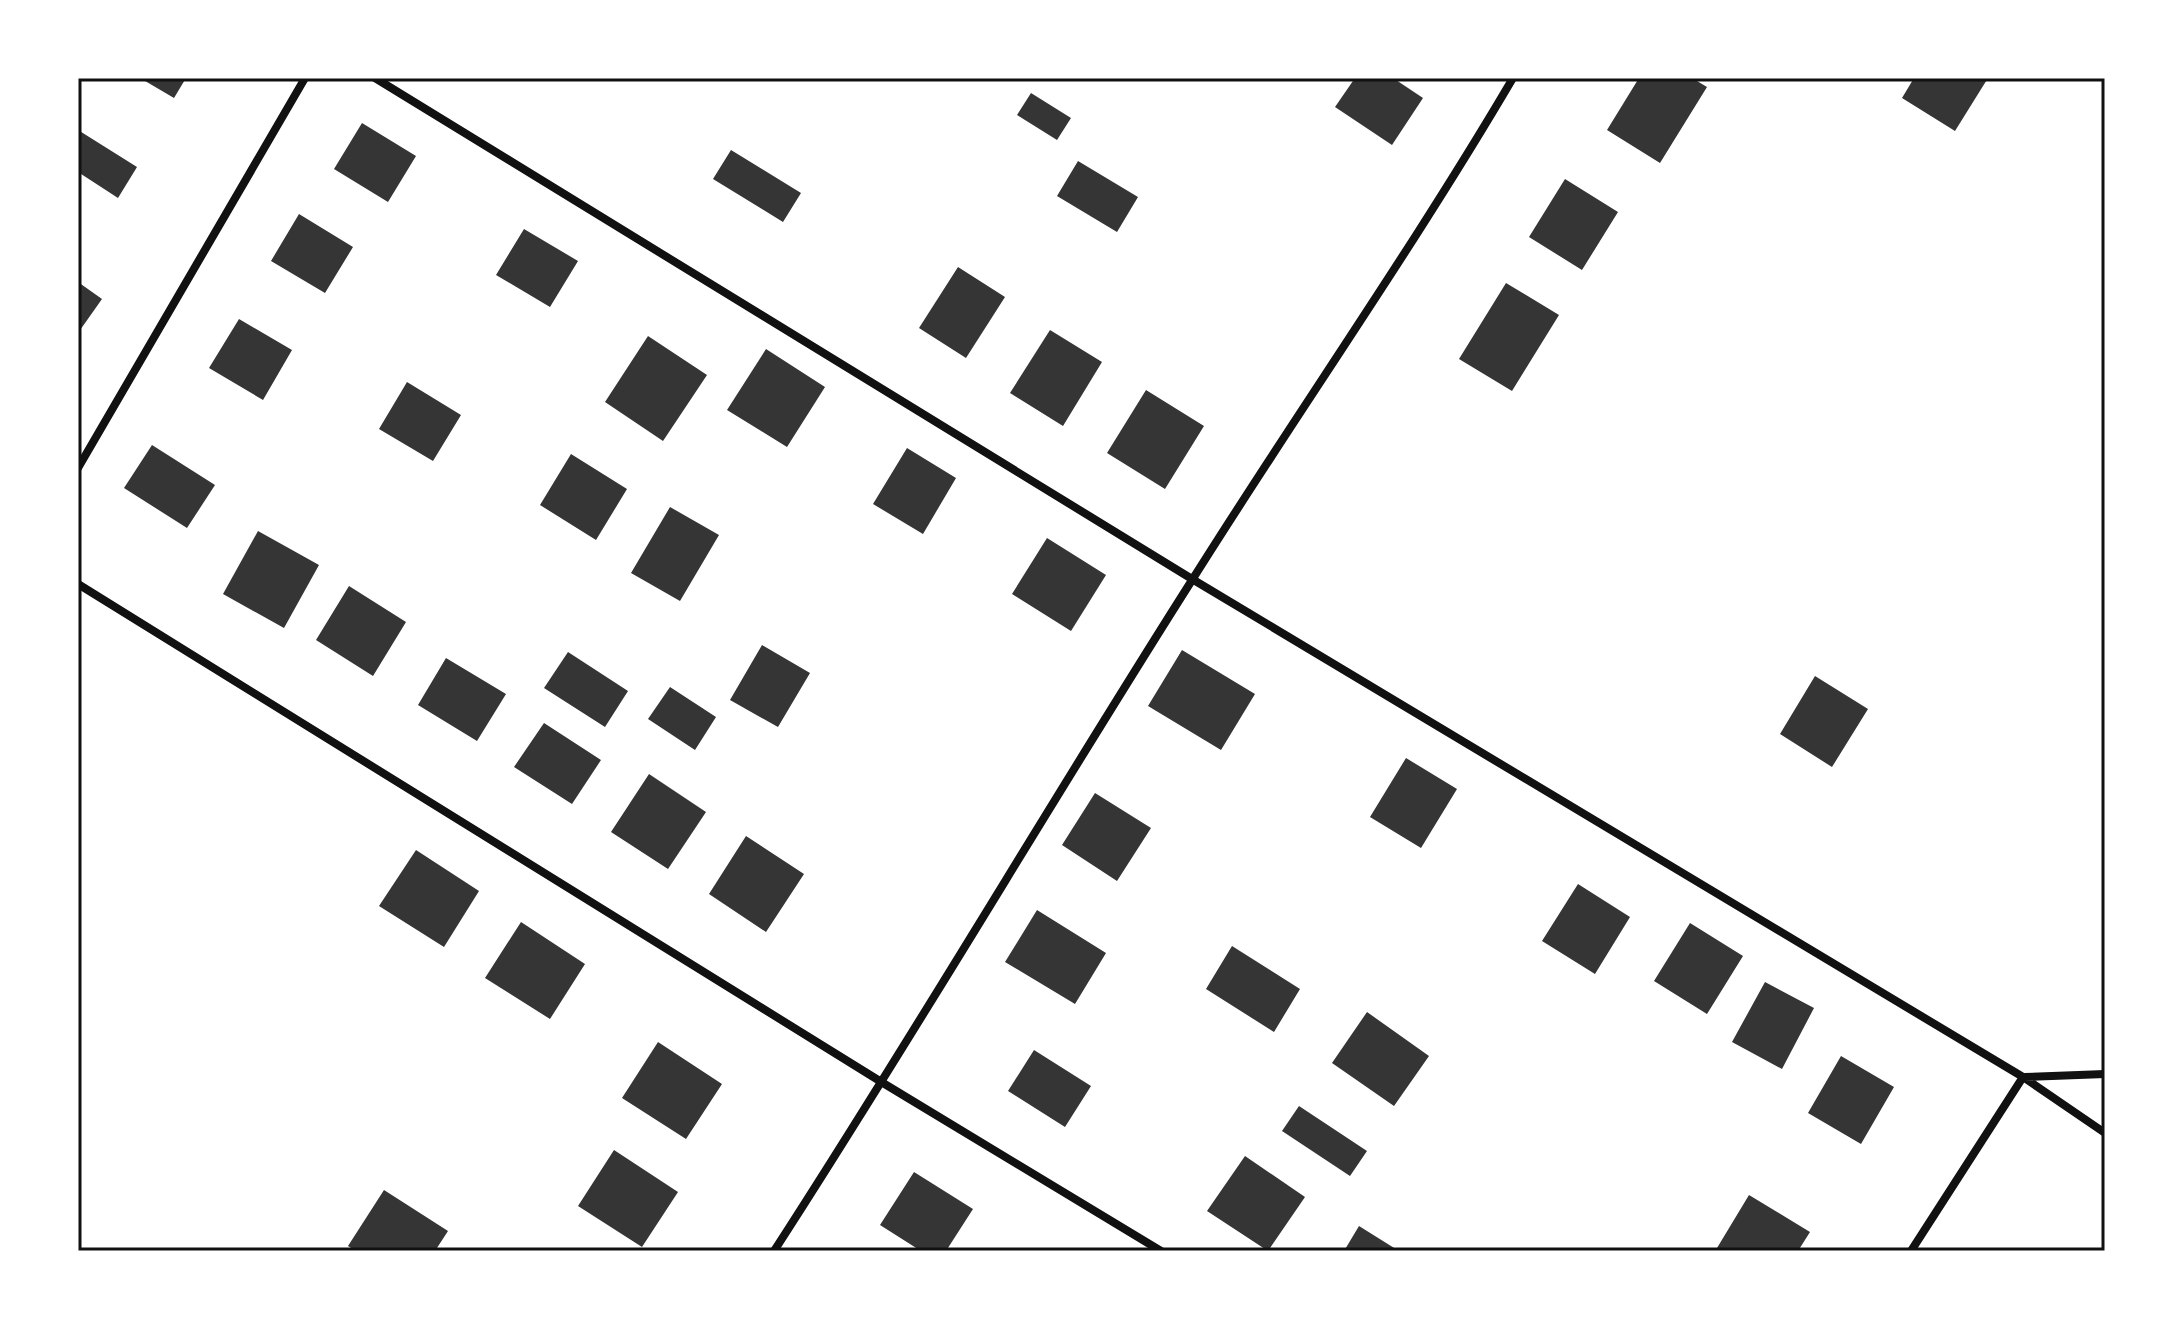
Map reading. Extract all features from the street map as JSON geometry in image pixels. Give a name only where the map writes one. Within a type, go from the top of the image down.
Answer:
[{"type":"street","points":[[78,468],[305,78]]},
{"type":"street","points":[[375,78],[1192,579],[2023,1077],[2105,1133]]},
{"type":"street","points":[[774,1251],[883,1083],[1192,579],[1463,163],[1513,78]]},
{"type":"street","points":[[78,584],[883,1083],[1161,1251]]},
{"type":"street","points":[[2023,1077],[2105,1074]]},
{"type":"street","points":[[1911,1251],[2023,1077]]},
{"type":"building","points":[[140,78],[186,78],[174,98]]},
{"type":"building","points":[[1355,78],[1393,78],[1423,98],[1392,145],[1335,107]]},
{"type":"building","points":[[1639,78],[1692,78],[1707,87],[1660,163],[1607,130]]},
{"type":"building","points":[[1914,78],[1988,78],[1955,131],[1902,98]]},
{"type":"building","points":[[1031,93],[1071,118],[1057,140],[1017,115]]},
{"type":"building","points":[[362,123],[416,156],[388,202],[334,169]]},
{"type":"building","points":[[78,130],[137,167],[118,198],[78,172]]},
{"type":"building","points":[[731,150],[801,193],[783,222],[713,179]]},
{"type":"building","points":[[1078,161],[1138,197],[1117,232],[1057,196]]},
{"type":"building","points":[[1565,179],[1618,212],[1582,270],[1529,237]]},
{"type":"building","points":[[299,214],[353,247],[325,293],[271,261]]},
{"type":"building","points":[[524,229],[578,261],[550,307],[496,275]]},
{"type":"building","points":[[958,267],[1005,297],[966,358],[919,328]]},
{"type":"building","points":[[78,282],[102,299],[78,333]]},
{"type":"building","points":[[1506,283],[1559,315],[1512,391],[1459,359]]},
{"type":"building","points":[[239,319],[292,350],[263,400],[209,368]]},
{"type":"building","points":[[1050,330],[1102,362],[1063,426],[1010,393]]},
{"type":"building","points":[[648,336],[707,375],[663,441],[605,402]]},
{"type":"building","points":[[766,349],[825,387],[787,447],[727,410]]},
{"type":"building","points":[[407,382],[461,415],[433,461],[379,429]]},
{"type":"building","points":[[1146,390],[1204,426],[1165,489],[1107,453]]},
{"type":"building","points":[[152,445],[215,485],[187,528],[124,488]]},
{"type":"building","points":[[907,448],[956,478],[923,534],[873,504]]},
{"type":"building","points":[[571,454],[627,489],[596,540],[540,505]]},
{"type":"building","points":[[670,507],[719,535],[680,601],[631,573]]},
{"type":"building","points":[[258,531],[319,565],[284,628],[223,594]]},
{"type":"building","points":[[1047,538],[1106,575],[1071,631],[1012,594]]},
{"type":"building","points":[[349,586],[406,622],[373,676],[316,640]]},
{"type":"building","points":[[762,645],[810,673],[778,727],[730,700]]},
{"type":"building","points":[[1182,650],[1255,694],[1221,750],[1148,706]]},
{"type":"building","points":[[568,652],[628,691],[605,727],[544,688]]},
{"type":"building","points":[[446,658],[506,694],[477,741],[418,705]]},
{"type":"building","points":[[1815,676],[1868,709],[1832,767],[1780,734]]},
{"type":"building","points":[[670,687],[716,717],[695,750],[648,719]]},
{"type":"building","points":[[544,723],[601,760],[572,804],[514,767]]},
{"type":"building","points":[[1406,758],[1457,789],[1421,848],[1370,817]]},
{"type":"building","points":[[649,774],[706,812],[668,869],[611,832]]},
{"type":"building","points":[[1095,793],[1151,828],[1117,881],[1062,845]]},
{"type":"building","points":[[746,836],[804,874],[766,932],[709,894]]},
{"type":"building","points":[[416,850],[479,891],[444,947],[379,906]]},
{"type":"building","points":[[1578,884],[1630,917],[1595,974],[1542,941]]},
{"type":"building","points":[[1037,910],[1106,953],[1075,1004],[1005,962]]},
{"type":"building","points":[[521,922],[585,964],[550,1019],[485,978]]},
{"type":"building","points":[[1690,923],[1743,956],[1707,1014],[1654,981]]},
{"type":"building","points":[[1232,946],[1300,989],[1274,1032],[1206,989]]},
{"type":"building","points":[[1765,982],[1814,1008],[1782,1069],[1732,1042]]},
{"type":"building","points":[[1367,1012],[1429,1056],[1394,1106],[1332,1063]]},
{"type":"building","points":[[658,1042],[722,1084],[686,1139],[622,1098]]},
{"type":"building","points":[[1034,1050],[1091,1086],[1065,1127],[1008,1091]]},
{"type":"building","points":[[1841,1056],[1894,1087],[1861,1144],[1808,1113]]},
{"type":"building","points":[[1299,1106],[1367,1151],[1350,1176],[1282,1131]]},
{"type":"building","points":[[614,1150],[678,1192],[642,1247],[578,1206]]},
{"type":"building","points":[[1245,1156],[1305,1197],[1268,1251],[1207,1211]]},
{"type":"building","points":[[914,1172],[973,1209],[946,1251],[921,1251],[880,1225]]},
{"type":"building","points":[[384,1190],[448,1231],[435,1251],[356,1251],[348,1246]]},
{"type":"building","points":[[1749,1195],[1810,1232],[1798,1251],[1723,1251],[1717,1248]]},
{"type":"building","points":[[1359,1226],[1399,1251],[1344,1251]]}]
